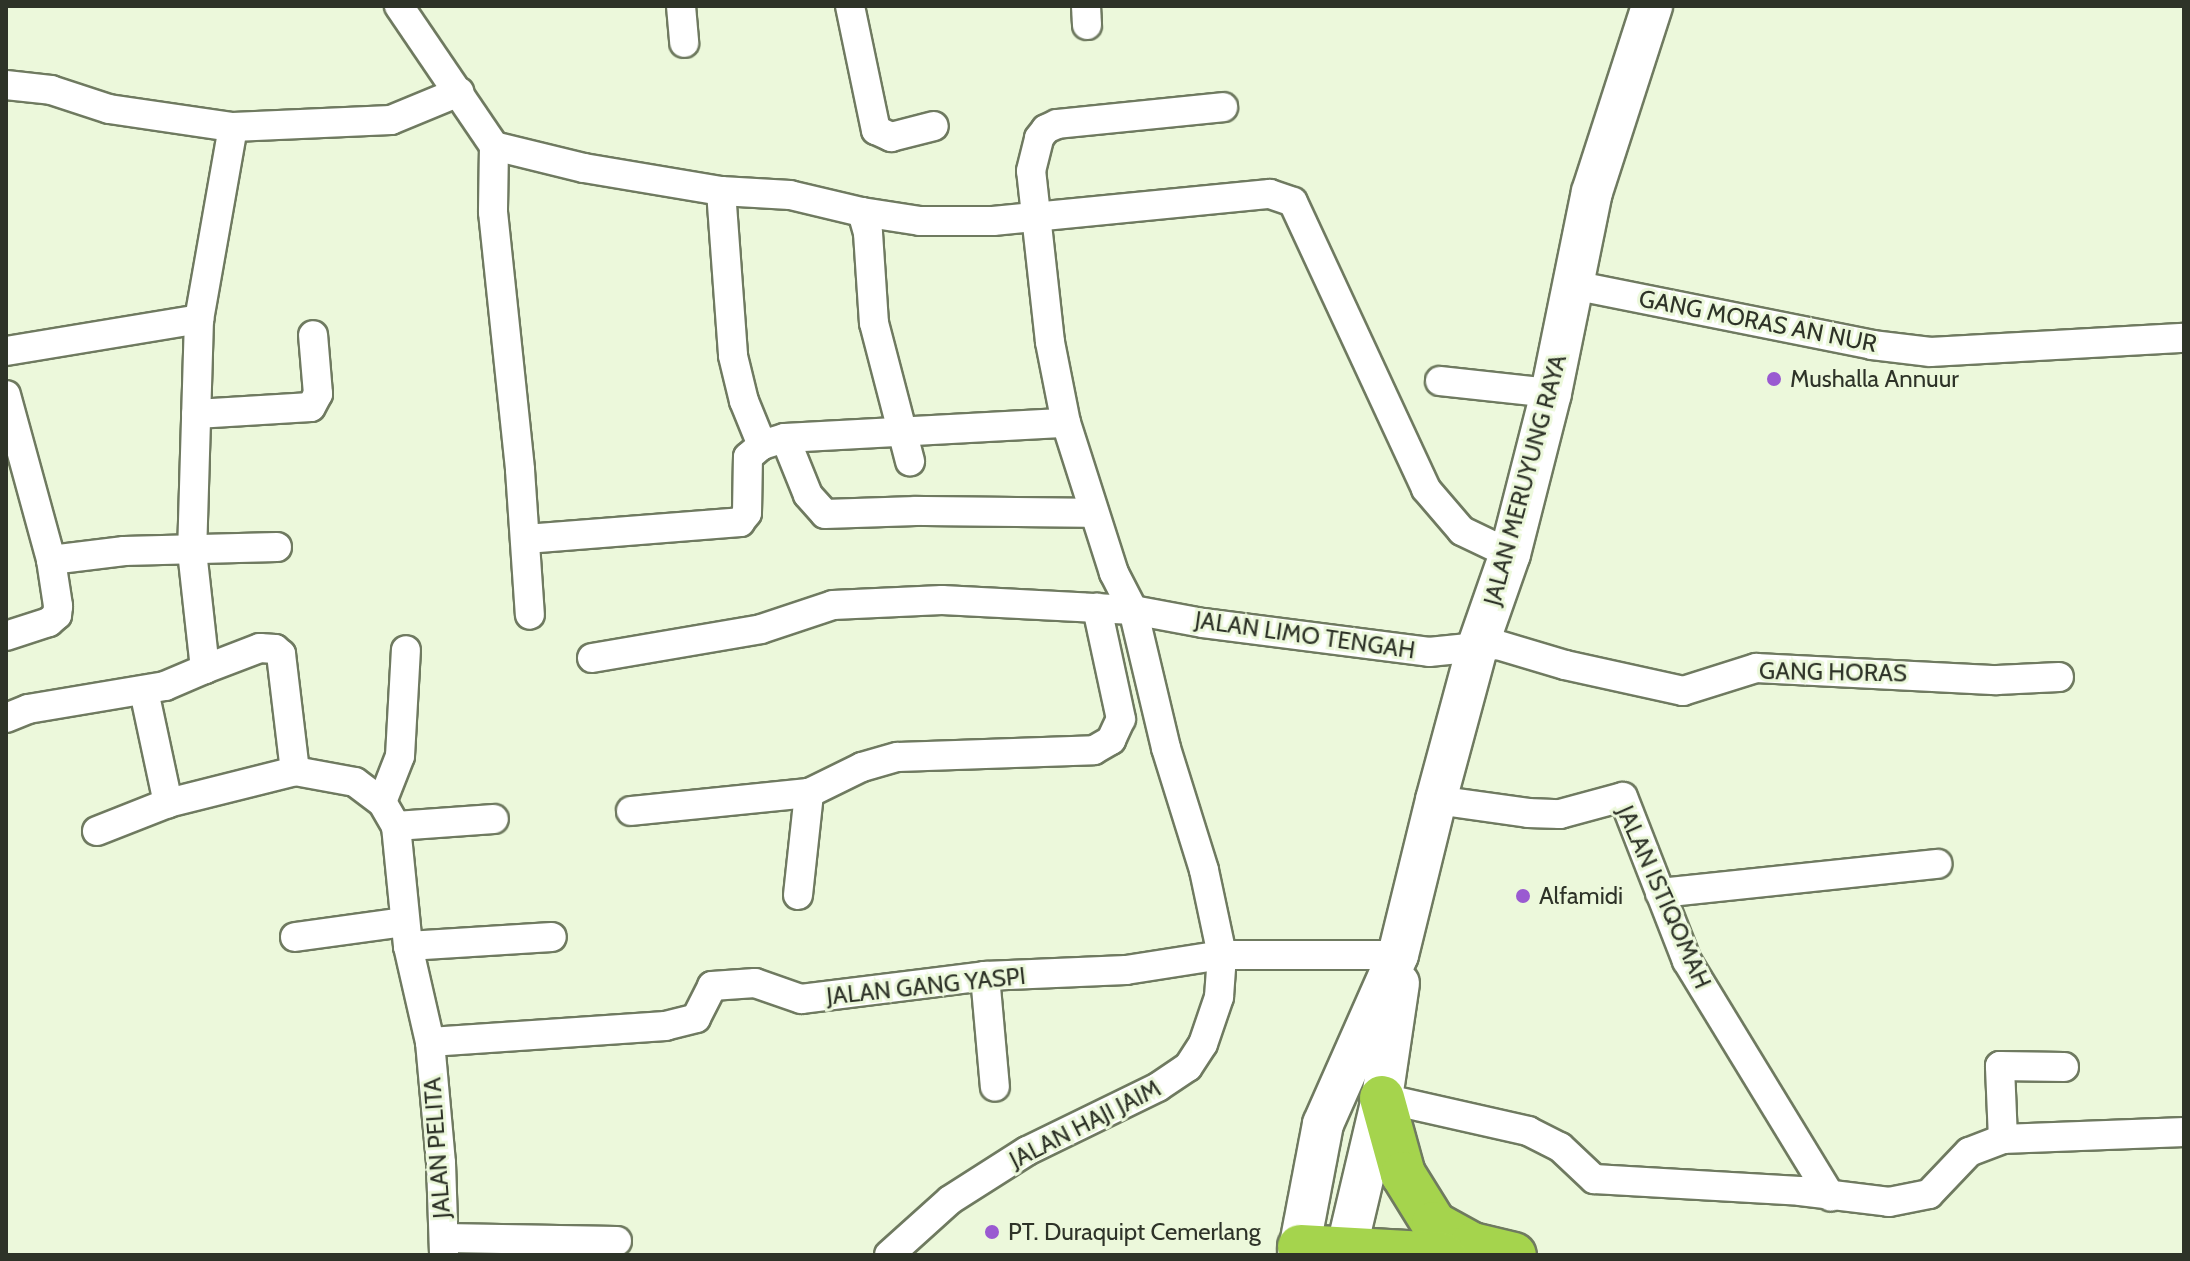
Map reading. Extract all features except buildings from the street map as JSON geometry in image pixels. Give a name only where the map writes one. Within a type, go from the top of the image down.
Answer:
[{"type":"highway","points":[[1382,1098],[1403,1174],[1434,1224],[1472,1245],[1514,1255]]},
{"type":"highway","points":[[1299,1251],[1443,1255]]},
{"type":"main road","name":"JALAN MERUYUNG RAYA","points":[[1299,1251],[1323,1124],[1398,955],[1477,648],[1510,554],[1551,393],[1592,192],[1652,6]]},
{"type":"main road","name":"JALAN MERUYUNG RAYA","points":[[1345,1252],[1382,1098],[1399,998],[1398,955]]},
{"type":"street","points":[[399,6],[494,146],[493,212],[526,539],[530,615]]},
{"type":"street","points":[[681,6],[684,43]]},
{"type":"street","points":[[850,6],[876,130],[891,137],[934,126]]},
{"type":"street","points":[[6,85],[51,90],[109,109],[233,127],[391,120],[459,92]]},
{"type":"street","name":"JALAN HAJI JAIM","points":[[889,1255],[950,1200],[1014,1159],[1158,1087],[1188,1067],[1203,1044],[1219,997],[1222,955],[1204,870],[1166,748],[1133,610],[1114,573],[1066,423],[1050,342],[1031,160],[1046,129],[1068,121],[1223,107]]},
{"type":"street","points":[[205,669],[192,551],[199,319],[233,127]]},
{"type":"street","points":[[494,146],[584,168],[721,191],[790,195],[862,212],[959,222],[1270,194],[1293,202],[1426,489],[1462,531],[1510,554]]},
{"type":"street","points":[[721,191],[733,356],[744,401],[808,495],[825,514],[916,511],[1094,513]]},
{"type":"street","points":[[862,212],[868,233],[874,323],[910,461]]},
{"type":"street","name":"GANG MORAS AN NUR","points":[[1573,285],[1872,345],[1931,352],[2184,338]]},
{"type":"street","points":[[6,351],[199,319]]},
{"type":"street","points":[[196,414],[311,407],[318,394],[313,335]]},
{"type":"street","points":[[1440,381],[1551,393]]},
{"type":"street","points":[[6,395],[51,560],[57,615],[49,622],[6,636]]},
{"type":"street","points":[[526,539],[740,522],[747,513],[748,457],[774,442],[902,430],[1066,423]]},
{"type":"street","points":[[51,560],[124,551],[277,547]]},
{"type":"street","name":"JALAN LIMO TENGAH","points":[[592,658],[761,629],[833,605],[942,600],[1133,610],[1203,623],[1429,652],[1477,648]]},
{"type":"street","points":[[631,811],[809,793],[862,767],[898,757],[1094,750],[1111,740],[1121,719],[1097,608]]},
{"type":"street","name":"GANG HORAS","points":[[1477,648],[1498,645],[1565,665],[1683,691],[1756,668],[1997,680],[2059,677]]},
{"type":"street","points":[[6,718],[28,709],[144,691],[260,648],[275,649],[281,654],[295,771]]},
{"type":"street","points":[[389,814],[400,756],[406,650]]},
{"type":"street","points":[[144,691],[168,803]]},
{"type":"street","points":[[97,831],[168,803],[295,771],[355,782],[389,814],[494,819]]},
{"type":"street","points":[[798,895],[809,793]]},
{"type":"street","name":"JALAN ISTIQOMAH","points":[[1436,800],[1528,813],[1560,814],[1623,797],[1687,961],[1831,1197]]},
{"type":"street","name":"JALAN PELITA","points":[[389,814],[406,934],[430,1042],[441,1163],[444,1246]]},
{"type":"street","points":[[1660,893],[1937,864]]},
{"type":"street","points":[[295,937],[406,934],[552,937]]},
{"type":"street","name":"JALAN GANG YASPI","points":[[430,1042],[665,1026],[696,1018],[712,986],[755,983],[779,988],[801,999],[985,976],[1126,970],[1222,955],[1398,955]]},
{"type":"street","points":[[985,976],[995,1087]]},
{"type":"street","points":[[2003,1139],[2000,1066],[2064,1067]]},
{"type":"street","points":[[1382,1098],[1528,1131],[1560,1147],[1594,1179],[1800,1191],[1889,1202],[1929,1194],[1969,1152],[2003,1139],[2184,1132]]},
{"type":"street","points":[[444,1246],[617,1241]]},
{"type":"place","name":"Mushalla Annuur","points":[[1774,379]]},
{"type":"place","name":"Alfamidi","points":[[1523,896]]},
{"type":"place","name":"PT. Duraquipt Cemerlang","points":[[992,1232]]}]
